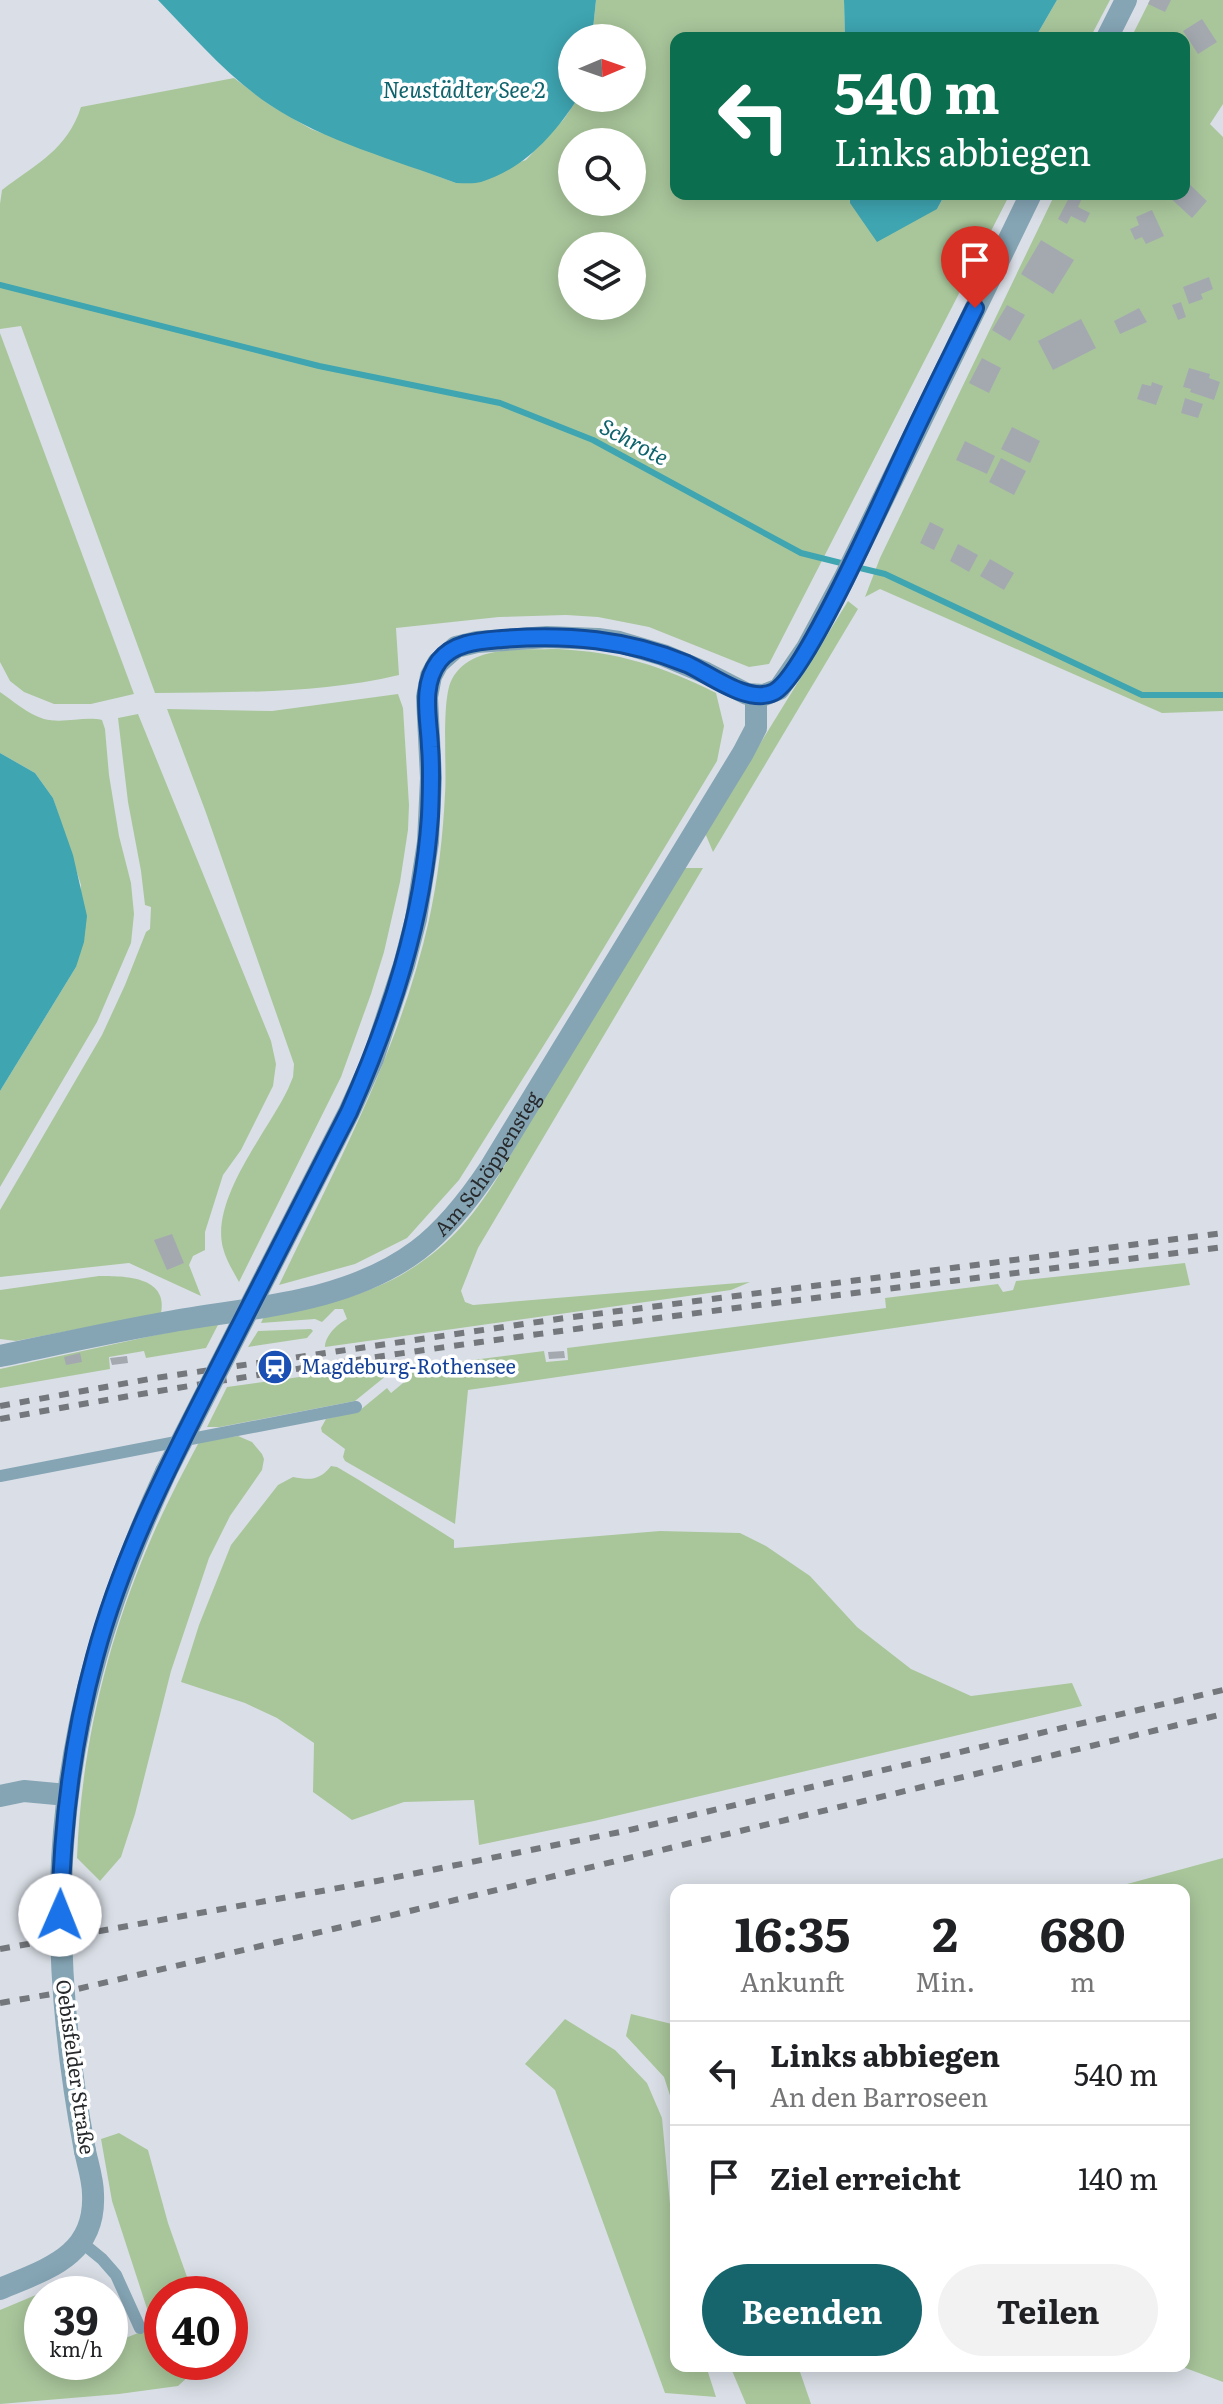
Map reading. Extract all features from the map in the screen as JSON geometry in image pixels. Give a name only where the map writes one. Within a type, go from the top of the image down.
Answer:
[{"type":"street","points":[[1110,32],[1126,0]]},
{"type":"street","points":[[756,696],[775,691],[786,681],[822,621],[1028,200]]},
{"type":"street","name":"Oebisfelder Straße","points":[[0,2289],[67,2258],[87,2230],[93,2211],[94,2192],[75,2095],[64,2012],[61,1885],[67,1795],[84,1701],[105,1621],[132,1547],[166,1472],[373,1059],[416,919],[428,842],[431,778],[427,697],[431,676],[441,660],[460,645],[547,637],[598,639],[663,655],[743,693],[756,696]]},
{"type":"street","name":"Am Schöppensteg","points":[[0,1356],[327,1293],[382,1272],[426,1243],[459,1211],[490,1168],[743,753],[756,728],[756,696]]},
{"type":"street","points":[[0,1796],[24,1791],[67,1795]]},
{"type":"lane","points":[[0,1476],[356,1407]]},
{"type":"lane","points":[[80,2241],[116,2275],[140,2328]]},
{"type":"green space","points":[[596,0],[844,0],[845,32],[670,32],[670,200],[850,200],[850,203],[937,209],[942,200],[1007,200],[769,664],[749,667],[649,627],[598,617],[499,617],[396,628],[399,675],[308,689],[155,693],[21,326],[0,329],[2,190],[59,145],[81,107],[234,78],[270,105],[311,129],[456,183],[526,160],[569,112],[646,112],[646,24],[593,24]]},
{"type":"green space","points":[[1057,0],[1110,0],[1093,32],[1038,32]]},
{"type":"green space","points":[[1150,0],[1223,0],[1223,104],[1210,124],[1223,137],[1223,711],[1162,713],[880,589],[865,597],[880,558],[1052,200],[1190,200],[1190,32],[1134,32]]},
{"type":"green space","points":[[0,333],[134,694],[91,704],[54,704],[24,692],[10,681],[0,662]]},
{"type":"green space","points":[[848,601],[858,609],[713,852],[705,833]]},
{"type":"green space","points":[[558,649],[600,653],[639,662],[716,693],[724,726],[717,761],[459,1180],[407,1238],[355,1264],[279,1285],[364,1107],[417,968],[440,857],[447,702],[452,679],[461,668],[485,654]]},
{"type":"green space","points":[[0,692],[26,711],[44,719],[102,720],[134,914],[131,943],[97,1022],[0,1187],[0,1091],[76,967],[81,885],[53,798],[35,773],[0,753]]},
{"type":"green space","points":[[398,694],[403,708],[408,830],[384,952],[341,1077],[239,1282],[223,1248],[221,1229],[225,1208],[243,1166],[288,1089],[294,1064],[167,709],[272,711]]},
{"type":"green space","points":[[138,714],[271,1041],[276,1064],[273,1086],[241,1150],[223,1175],[205,1232],[205,1250],[193,1256],[189,1265],[201,1296],[129,1263],[0,1277],[0,1210],[102,1035],[146,932],[150,929],[151,907],[145,905],[118,718]]},
{"type":"green space","points":[[684,868],[703,868],[478,1248],[461,1291],[465,1302],[473,1305],[750,1282],[731,1290],[325,1347],[332,1331],[347,1319],[343,1309],[335,1309],[322,1322],[315,1319],[261,1323],[265,1314],[328,1303],[387,1282],[424,1260],[462,1226],[491,1187]]},
{"type":"green space","points":[[1185,1263],[1190,1285],[468,1390],[455,1524],[345,1461],[345,1449],[321,1428],[326,1419],[359,1411],[387,1388],[391,1393],[409,1378],[409,1373],[433,1370],[433,1365],[544,1351],[546,1362],[568,1360],[567,1348],[886,1308],[885,1298],[998,1284],[1003,1292],[1013,1290],[1016,1281]]},
{"type":"green space","points":[[99,1276],[131,1278],[151,1285],[158,1292],[161,1313],[16,1341],[0,1339],[0,1290]]},
{"type":"green space","points":[[220,1321],[206,1348],[146,1358],[144,1351],[109,1357],[110,1369],[0,1388],[0,1369]]},
{"type":"green space","points":[[258,1331],[313,1331],[307,1338],[248,1347]]},
{"type":"green space","points":[[394,1364],[397,1367],[355,1401],[207,1427],[227,1387]]},
{"type":"green space","points":[[238,1436],[252,1442],[262,1454],[262,1470],[230,1516],[209,1558],[171,1671],[121,1857],[100,1881],[77,1858],[79,1818],[98,1699],[120,1621],[154,1533],[199,1442]]},
{"type":"green space","points":[[331,1466],[359,1480],[454,1540],[454,1548],[660,1531],[740,1533],[766,1546],[810,1576],[857,1627],[911,1669],[971,1696],[1072,1683],[1082,1706],[594,1821],[479,1845],[474,1800],[404,1802],[352,1820],[313,1792],[314,1743],[277,1718],[245,1703],[181,1682],[199,1625],[231,1545],[278,1485],[293,1477],[318,1477]]},
{"type":"green space","points":[[1223,1858],[1223,2382],[1190,2370],[1190,1884],[1127,1884]]},
{"type":"green space","points":[[631,2014],[670,2024],[670,2096],[664,2077],[626,2036]]},
{"type":"green space","points":[[565,2019],[615,2050],[647,2083],[662,2118],[670,2204],[670,2372],[708,2372],[716,2397],[665,2393],[555,2090],[525,2064]]},
{"type":"green space","points":[[119,2133],[148,2150],[187,2276],[144,2276],[144,2299],[112,2201],[101,2139]]},
{"type":"green space","points":[[24,2300],[24,2380],[128,2380],[128,2337],[144,2331],[144,2380],[185,2380],[178,2386],[119,2394],[0,2404],[0,2310]]},
{"type":"green space","points":[[733,2372],[800,2372],[811,2404],[746,2404]]},
{"type":"water","name":"Neustädter See 2","points":[[158,0],[596,0],[593,24],[558,24],[558,112],[568,112],[549,137],[525,159],[481,182],[456,183],[313,129],[270,105],[211,55]]},
{"type":"water","points":[[844,0],[1057,0],[1038,32],[845,32]]},
{"type":"water","points":[[850,200],[942,200],[937,209],[877,242]]},
{"type":"water","points":[[0,753],[35,773],[53,798],[73,855],[87,916],[84,942],[76,967],[0,1091]]},
{"type":"building","points":[[1150,0],[1171,0],[1165,12],[1148,4]]},
{"type":"building","points":[[1202,19],[1217,42],[1198,54],[1190,42],[1190,32],[1183,31]]},
{"type":"building","points":[[1190,185],[1207,201],[1192,218],[1172,200],[1190,200]]},
{"type":"building","points":[[1068,200],[1081,200],[1078,207],[1090,213],[1085,223],[1071,216],[1067,224],[1058,219]]},
{"type":"building","points":[[1152,210],[1164,236],[1146,244],[1142,237],[1135,240],[1130,229],[1139,225],[1136,217]]},
{"type":"building","points":[[1041,240],[1074,260],[1053,294],[1021,274]]},
{"type":"building","points":[[1209,277],[1213,289],[1201,294],[1203,299],[1189,304],[1183,287]]},
{"type":"building","points":[[1181,302],[1186,317],[1178,320],[1172,305]]},
{"type":"building","points":[[1007,305],[1025,315],[1010,341],[992,330]]},
{"type":"building","points":[[1139,308],[1147,322],[1120,334],[1114,321]]},
{"type":"building","points":[[1081,319],[1096,348],[1053,370],[1038,341]]},
{"type":"building","points":[[982,358],[1001,368],[989,393],[969,383]]},
{"type":"building","points":[[1189,368],[1210,374],[1209,378],[1220,382],[1214,400],[1183,387]]},
{"type":"building","points":[[1152,382],[1163,386],[1156,405],[1137,399],[1142,384],[1151,386]]},
{"type":"building","points":[[1185,398],[1203,404],[1198,418],[1181,413]]},
{"type":"building","points":[[1012,427],[1040,441],[1030,463],[1001,449]]},
{"type":"building","points":[[965,441],[995,456],[987,474],[956,460]]},
{"type":"building","points":[[1001,458],[1026,471],[1014,495],[989,482]]},
{"type":"building","points":[[930,522],[944,529],[934,550],[920,543]]},
{"type":"building","points":[[958,544],[978,555],[969,572],[950,561]]},
{"type":"building","points":[[990,559],[1014,573],[1004,590],[980,576]]},
{"type":"building","points":[[172,1234],[184,1263],[167,1270],[154,1240]]},
{"type":"building","points":[[564,1351],[565,1358],[549,1359],[548,1352]]},
{"type":"building","points":[[80,1353],[82,1362],[66,1365],[64,1357]]},
{"type":"building","points":[[127,1356],[128,1363],[112,1365],[110,1358]]},
{"type":"waterway","name":"Schrote","points":[[0,285],[319,366],[500,403],[593,440],[801,553],[845,564]]},
{"type":"waterway","name":"Schrote","points":[[856,567],[885,574],[1142,695],[1223,695]]},
{"type":"railway","points":[[0,1406],[155,1378],[565,1318],[1223,1233]]},
{"type":"railway","points":[[0,1419],[457,1345],[1223,1247]]},
{"type":"railway","points":[[0,1949],[377,1881],[625,1831],[1223,1690]]},
{"type":"railway","points":[[0,2003],[69,1991],[414,1910],[1223,1714]]},
{"type":"place","name":"Magdeburg-Rothensee","points":[[275,1367]]},
{"type":"route","points":[[60,1915],[67,1795],[79,1725],[95,1655],[117,1587],[166,1472],[349,1112],[373,1059],[397,989],[416,919],[428,842],[431,778],[427,697],[435,667],[449,652],[464,644],[529,637],[598,639],[663,655],[747,694],[756,696],[775,691],[792,672],[844,579],[975,308]]}]
